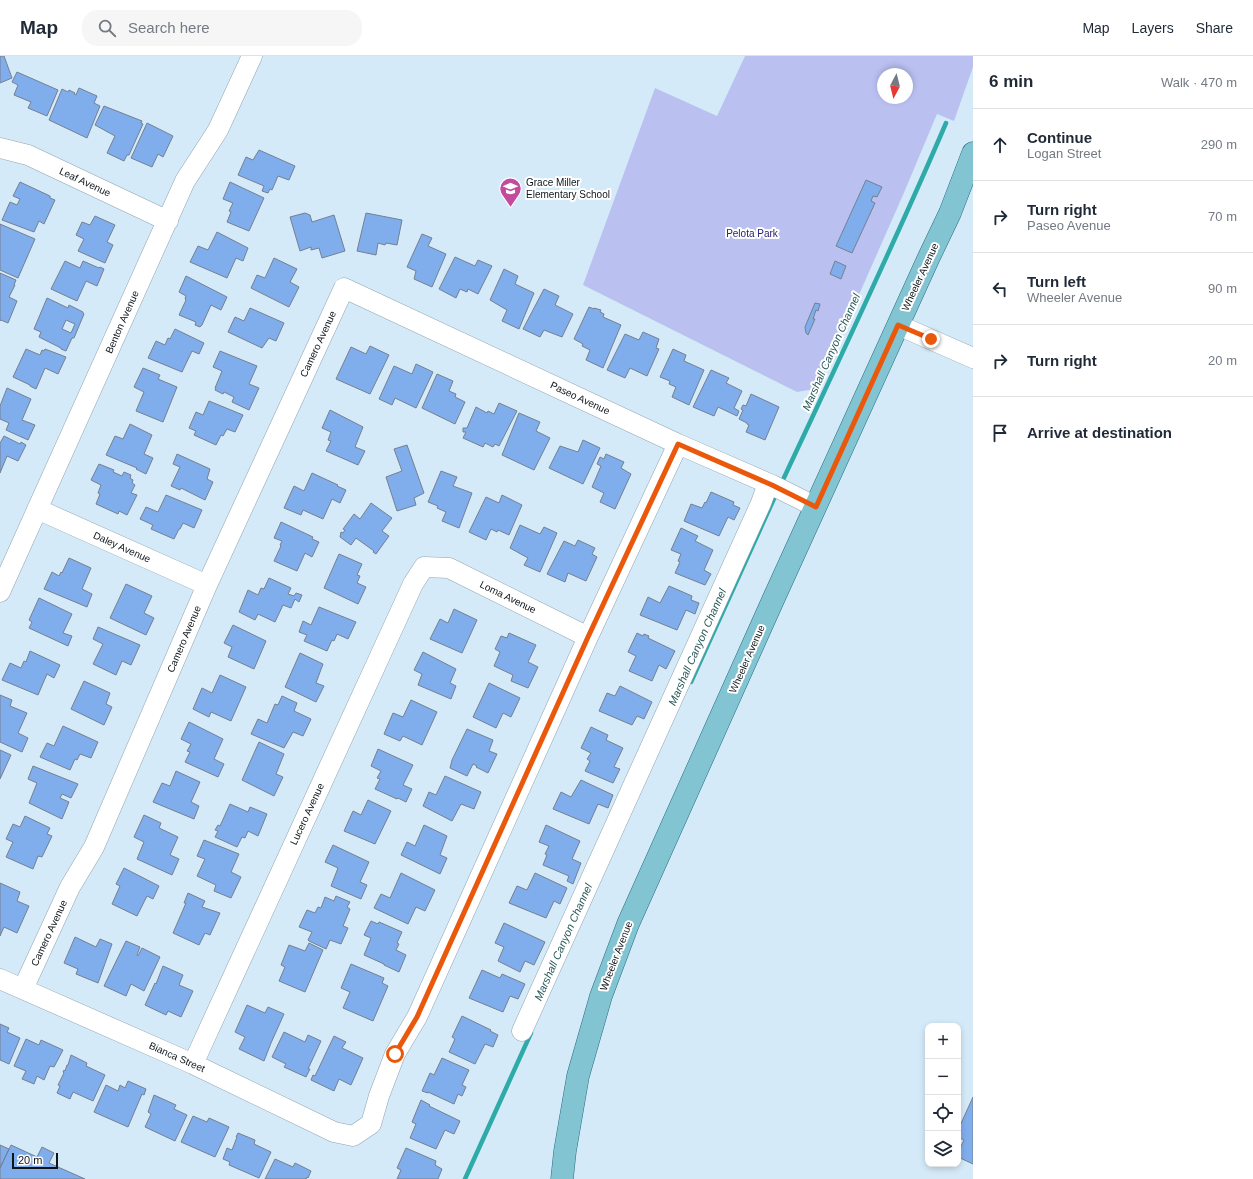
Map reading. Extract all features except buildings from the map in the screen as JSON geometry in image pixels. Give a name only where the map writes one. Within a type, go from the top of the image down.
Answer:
[{"type":"main road","name":"Wheeler Avenue","points":[[562,1179],[565,1151],[578,1076],[600,996],[628,924],[770,607],[950,213],[973,153]]},
{"type":"street","name":"Benton Avenue","points":[[0,592],[168,221],[184,182],[218,130],[252,56]]},
{"type":"street","name":"Leaf Avenue","points":[[0,148],[28,155],[168,221]]},
{"type":"street","name":"Paseo Avenue","points":[[344,288],[816,507]]},
{"type":"street","name":"Camero Avenue","points":[[23,989],[70,887],[94,847],[207,585],[344,288]]},
{"type":"street","points":[[898,325],[973,358]]},
{"type":"street","points":[[588,637],[678,444]]},
{"type":"street","points":[[522,1031],[761,503],[775,487]]},
{"type":"street","name":"Daley Avenue","points":[[37,509],[207,585]]},
{"type":"street","name":"Loma Avenue","points":[[424,567],[449,568],[588,637]]},
{"type":"street","name":"Lucero Avenue","points":[[193,1064],[413,584],[424,567]]},
{"type":"street","name":"Bianca Street","points":[[0,979],[193,1064],[334,1132],[353,1136],[371,1124],[379,1096],[395,1054],[417,1017],[588,637]]},
{"type":"green space","name":"Pelota Park","points":[[745,56],[973,56],[973,67],[954,121],[937,114],[816,392],[809,390],[797,392],[583,285],[655,88],[717,116]]},
{"type":"waterway","name":"Marshall Canyon Channel","points":[[781,484],[886,259],[946,123]]},
{"type":"waterway","name":"Marshall Canyon Channel","points":[[691,682],[777,492]]},
{"type":"waterway","name":"Marshall Canyon Channel","points":[[465,1179],[531,1033]]},
{"type":"place","name":"Grace Miller Elementary School","points":[[511,208]]},
{"type":"route","points":[[395,1054],[417,1017],[588,637],[678,444],[772,485],[816,507],[898,325],[931,339]]}]
